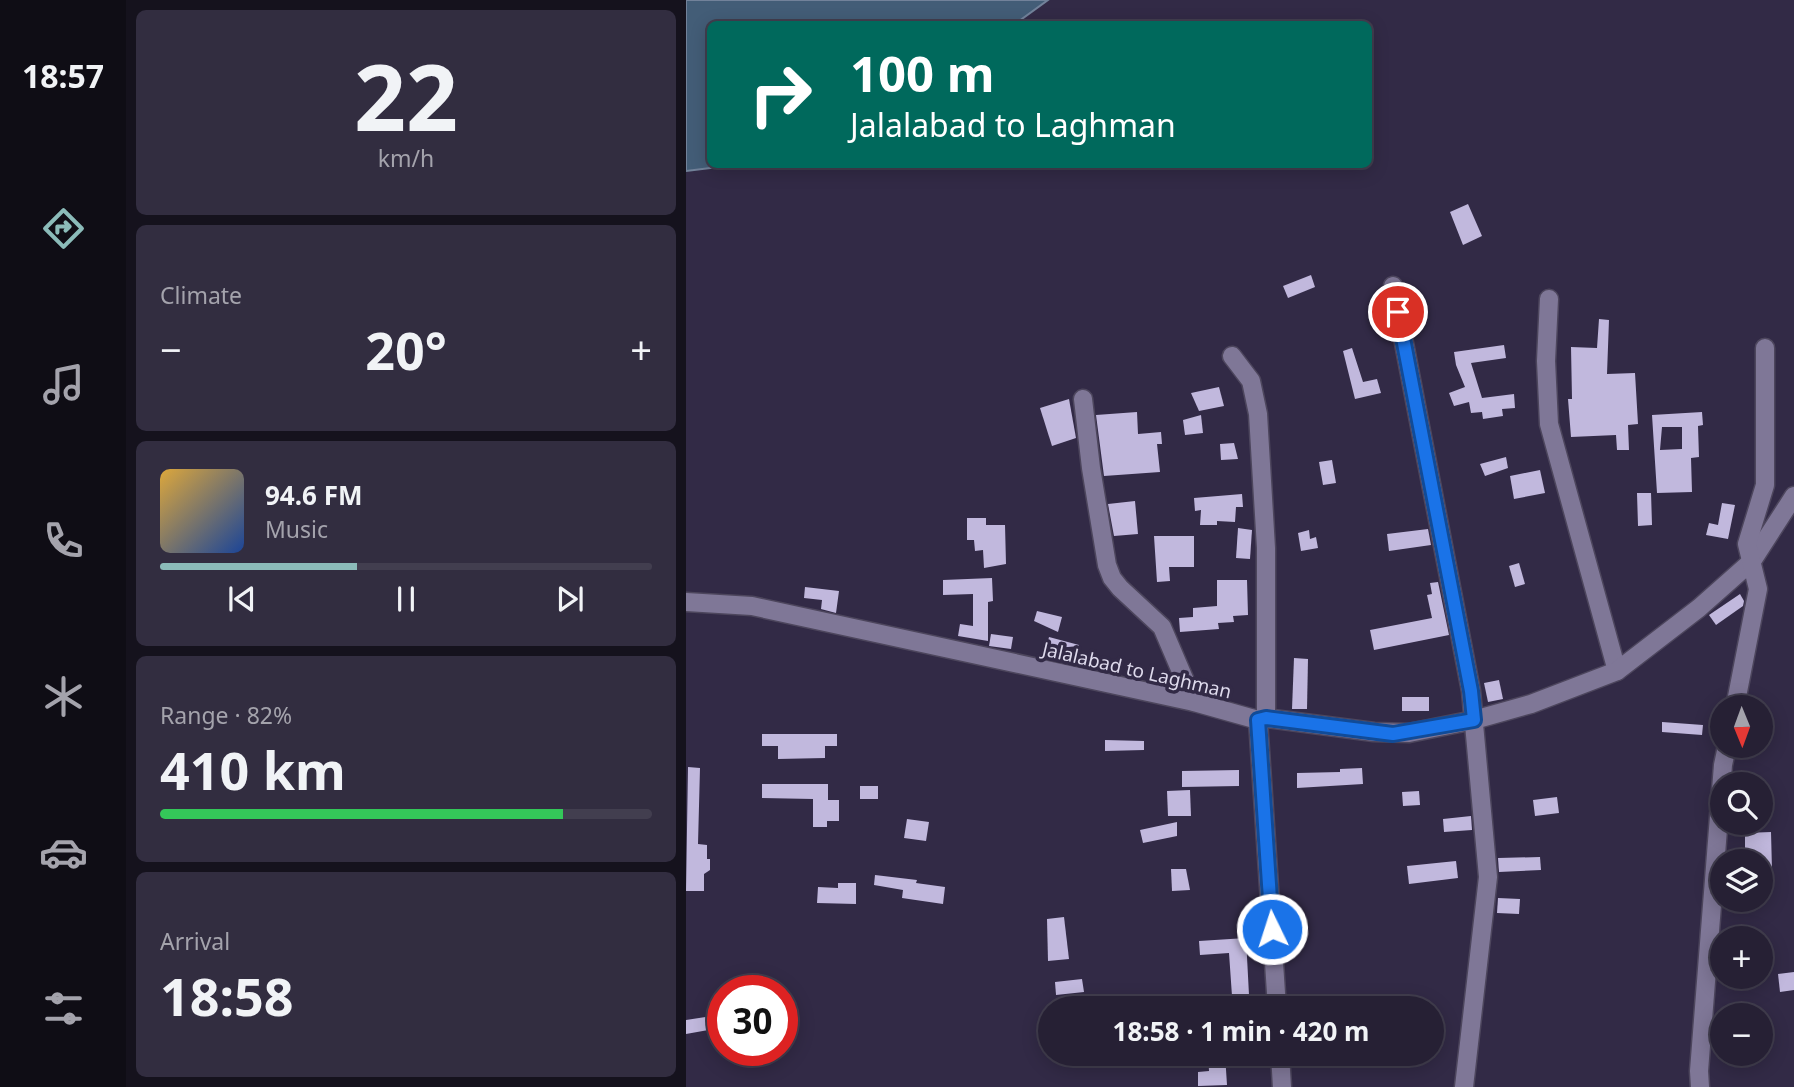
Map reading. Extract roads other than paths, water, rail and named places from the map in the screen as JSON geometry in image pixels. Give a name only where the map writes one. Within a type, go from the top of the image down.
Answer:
[{"type":"street","points":[[1393,286],[1471,691],[1488,877],[1464,1087]]},
{"type":"street","points":[[1549,299],[1546,362],[1549,424],[1617,670]]},
{"type":"street","points":[[1737,695],[1758,589],[1747,544],[1765,485],[1765,348]]},
{"type":"street","points":[[1232,356],[1251,381],[1258,414],[1266,548],[1262,719],[1276,996]]},
{"type":"street","points":[[1083,399],[1091,468],[1110,572],[1120,588],[1162,627],[1194,702]]},
{"type":"street","name":"Jalalabad to Laghman","points":[[686,602],[752,606],[1262,719],[1393,734],[1474,720],[1531,704],[1617,670],[1699,608],[1752,561],[1794,496]]},
{"type":"street","points":[[1700,1087],[1700,1057],[1724,758]]},
{"type":"street","points":[[1281,1066],[1282,1087]]},
{"type":"water","points":[[686,0],[1048,0],[1019,21],[707,21],[707,168],[710,168],[686,171]]}]
